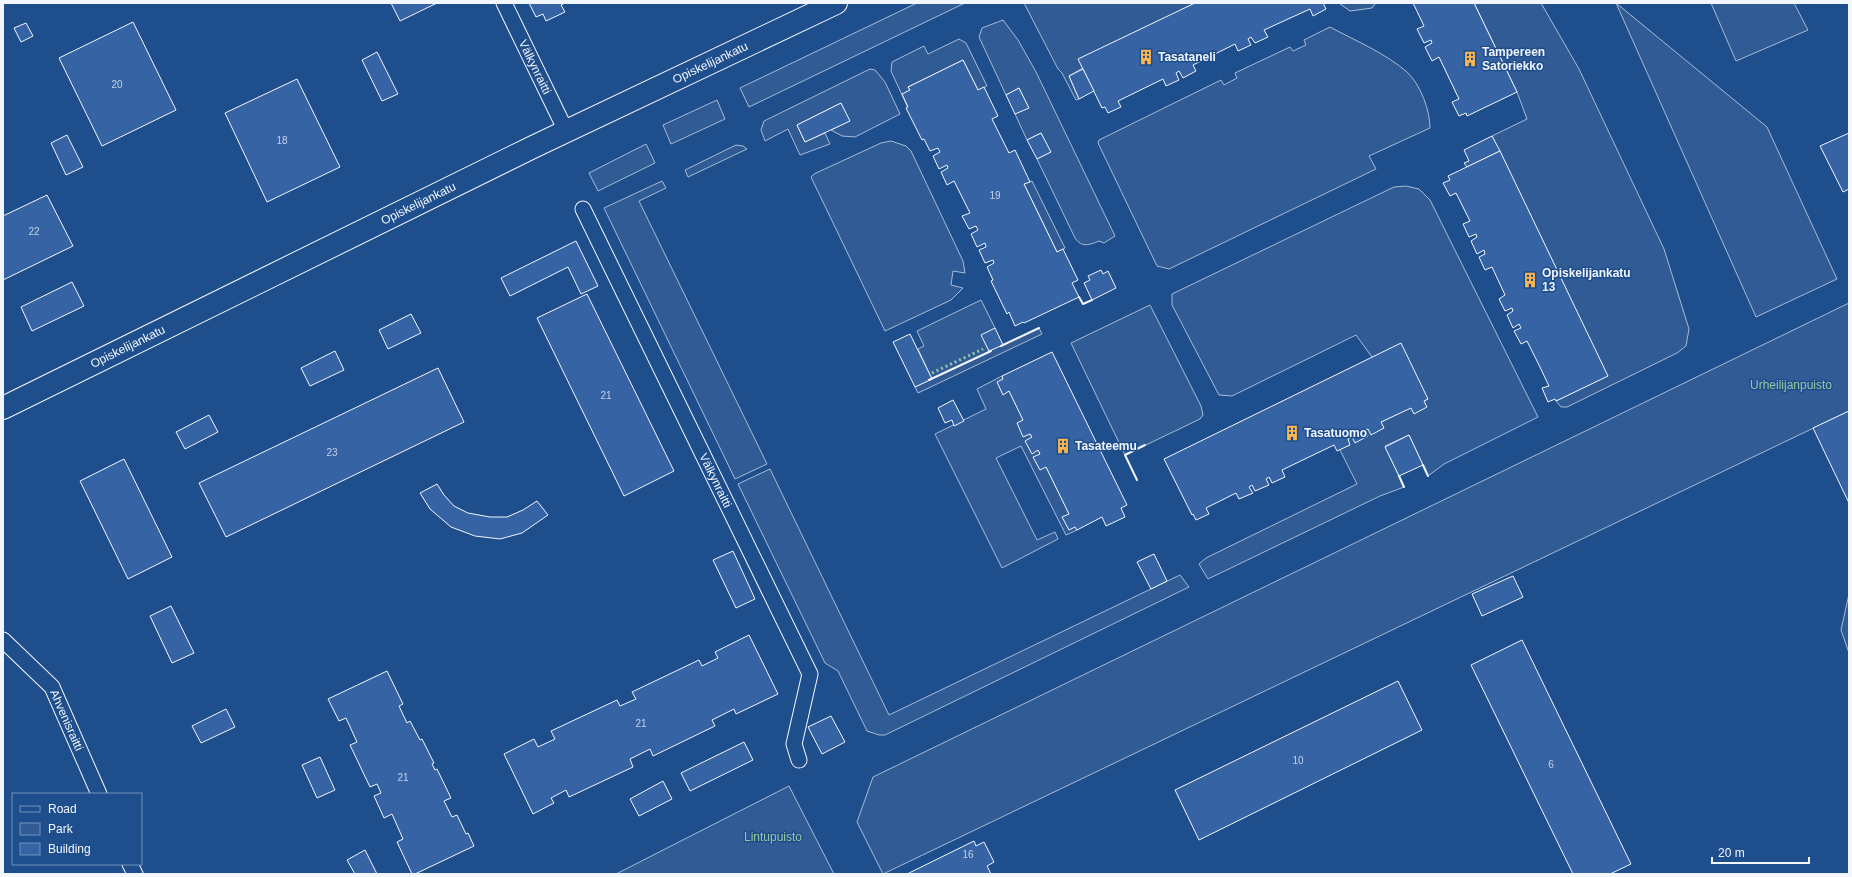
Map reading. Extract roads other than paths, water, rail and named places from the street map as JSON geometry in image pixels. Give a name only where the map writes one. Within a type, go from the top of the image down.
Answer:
[{"type":"main road","name":"Opiskelijankatu","points":[[3,408],[566,132],[836,3]]},
{"type":"lane","name":"Välkynraitti","points":[[504,3],[566,132]]},
{"type":"lane","name":"Välkynraitti","points":[[582,209],[810,674],[794,744],[799,760]]},
{"type":"lane","name":"Ahvenisraitti","points":[[3,640],[52,687],[99,793]]},
{"type":"place","name":"Tasataneli","points":[[1146,57]]},
{"type":"place","name":"Tampereen Satoriekko","points":[[1470,59]]},
{"type":"place","name":"Opiskelijankatu 13","points":[[1530,280]]},
{"type":"place","name":"Tasatuomo","points":[[1292,433]]},
{"type":"place","name":"Tasateemu","points":[[1063,446]]},
{"type":"park label","name":"Urheilijanpuisto","points":[[1791,385]]},
{"type":"park label","name":"Lintupuisto","points":[[773,837]]}]
